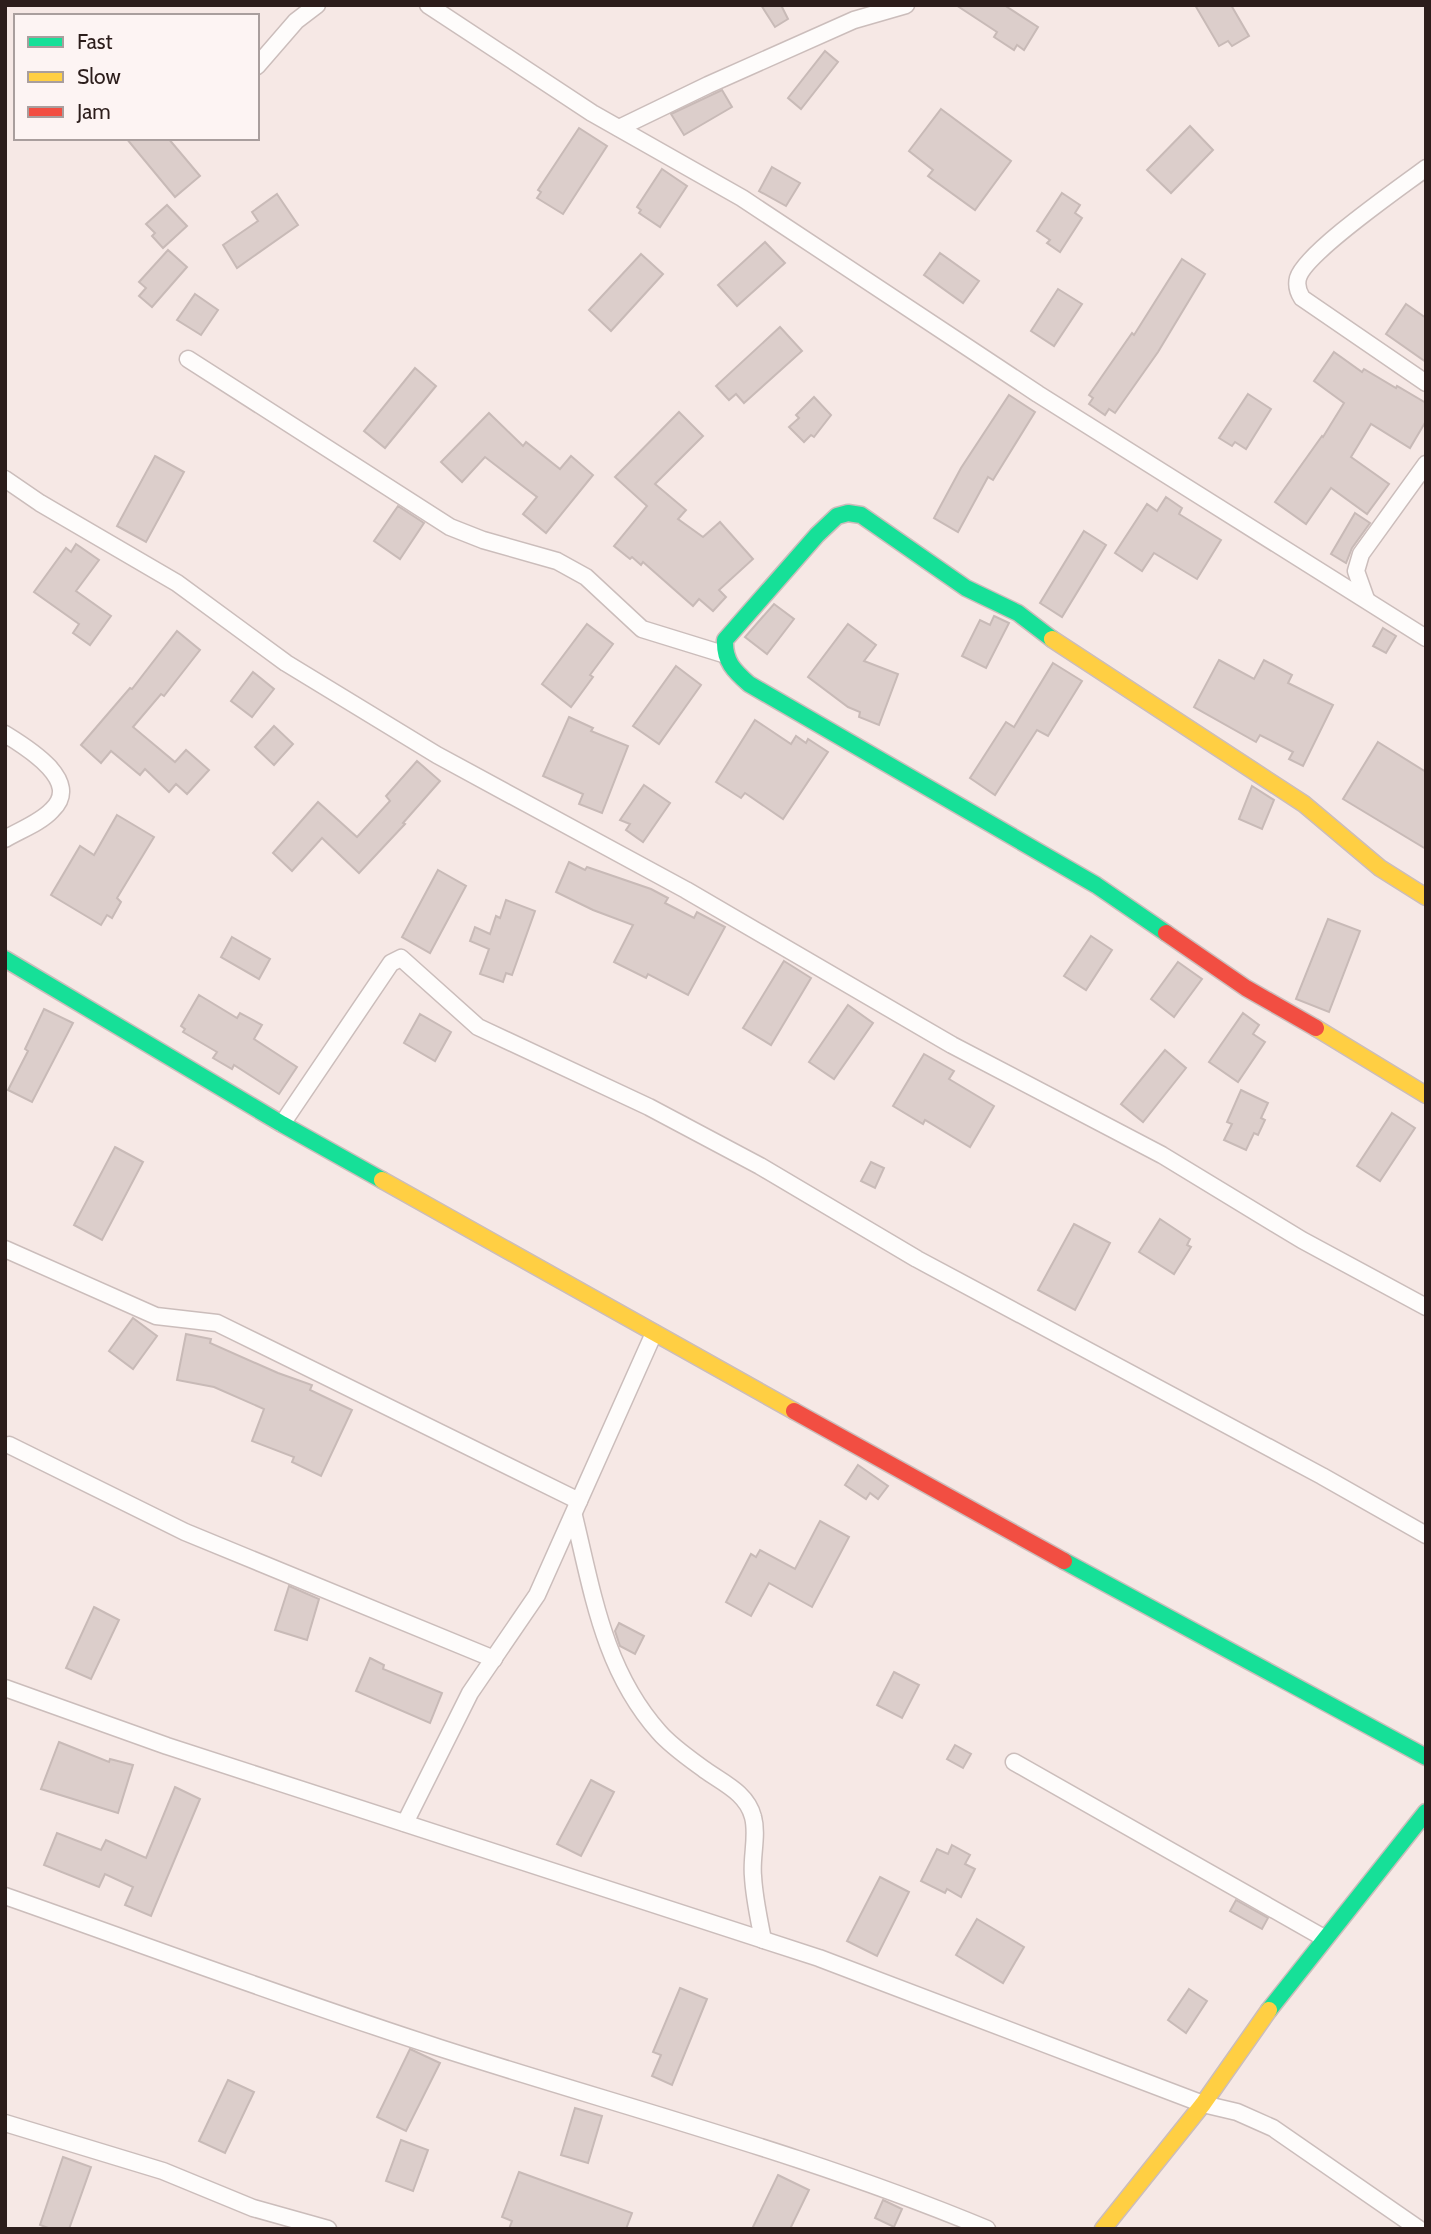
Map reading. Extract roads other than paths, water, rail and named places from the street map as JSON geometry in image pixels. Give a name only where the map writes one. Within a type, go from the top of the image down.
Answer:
[{"type":"street","points":[[259,64],[296,21],[317,5]]},
{"type":"street","points":[[428,5],[592,113],[742,198],[1038,394],[1426,638]]},
{"type":"street","points":[[619,128],[854,20],[906,5]]},
{"type":"street","points":[[1426,168],[1330,241],[1303,268],[1298,278],[1297,290],[1303,298],[1426,383]]},
{"type":"street","points":[[188,359],[450,527],[483,540],[557,561],[586,577],[642,629],[723,654]]},
{"type":"street","points":[[1366,599],[1356,571],[1361,554],[1426,464]]},
{"type":"street","points":[[5,478],[40,503],[177,583],[286,663],[437,755],[686,890],[952,1045],[1162,1154],[1302,1240],[1426,1307]]},
{"type":"street","points":[[1426,897],[1380,868],[1304,804],[1065,649],[1018,614],[966,588],[861,515],[848,513],[837,516],[724,640],[723,654],[731,668],[749,684],[1096,885],[1246,988],[1358,1052],[1426,1095]]},
{"type":"street","points":[[5,734],[47,763],[59,781],[60,796],[54,809],[5,839]]},
{"type":"street","points":[[282,1124],[391,963],[401,958],[485,1031],[649,1107],[748,1160],[917,1259],[1075,1341],[1426,1535]]},
{"type":"street","points":[[5,959],[282,1124],[654,1333],[1041,1548],[1426,1757]]},
{"type":"street","points":[[5,1249],[156,1316],[217,1323],[577,1508]]},
{"type":"street","points":[[405,1823],[470,1693],[537,1595],[654,1333]]},
{"type":"street","points":[[9,1445],[185,1532],[494,1659]]},
{"type":"street","points":[[577,1508],[601,1628],[623,1678],[660,1734],[704,1770],[732,1787],[746,1801],[754,1818],[753,1876],[763,1940]]},
{"type":"street","points":[[5,1688],[167,1746],[819,1958],[1203,2104],[1237,2112],[1273,2129],[1419,2229]]},
{"type":"street","points":[[1014,1762],[1324,1938]]},
{"type":"street","points":[[1103,2229],[1203,2104],[1266,2013],[1324,1938],[1426,1812]]},
{"type":"street","points":[[5,1896],[350,2018],[442,2049],[664,2115],[923,2202],[988,2229]]},
{"type":"street","points":[[5,2123],[163,2171],[253,2208],[328,2229]]}]
